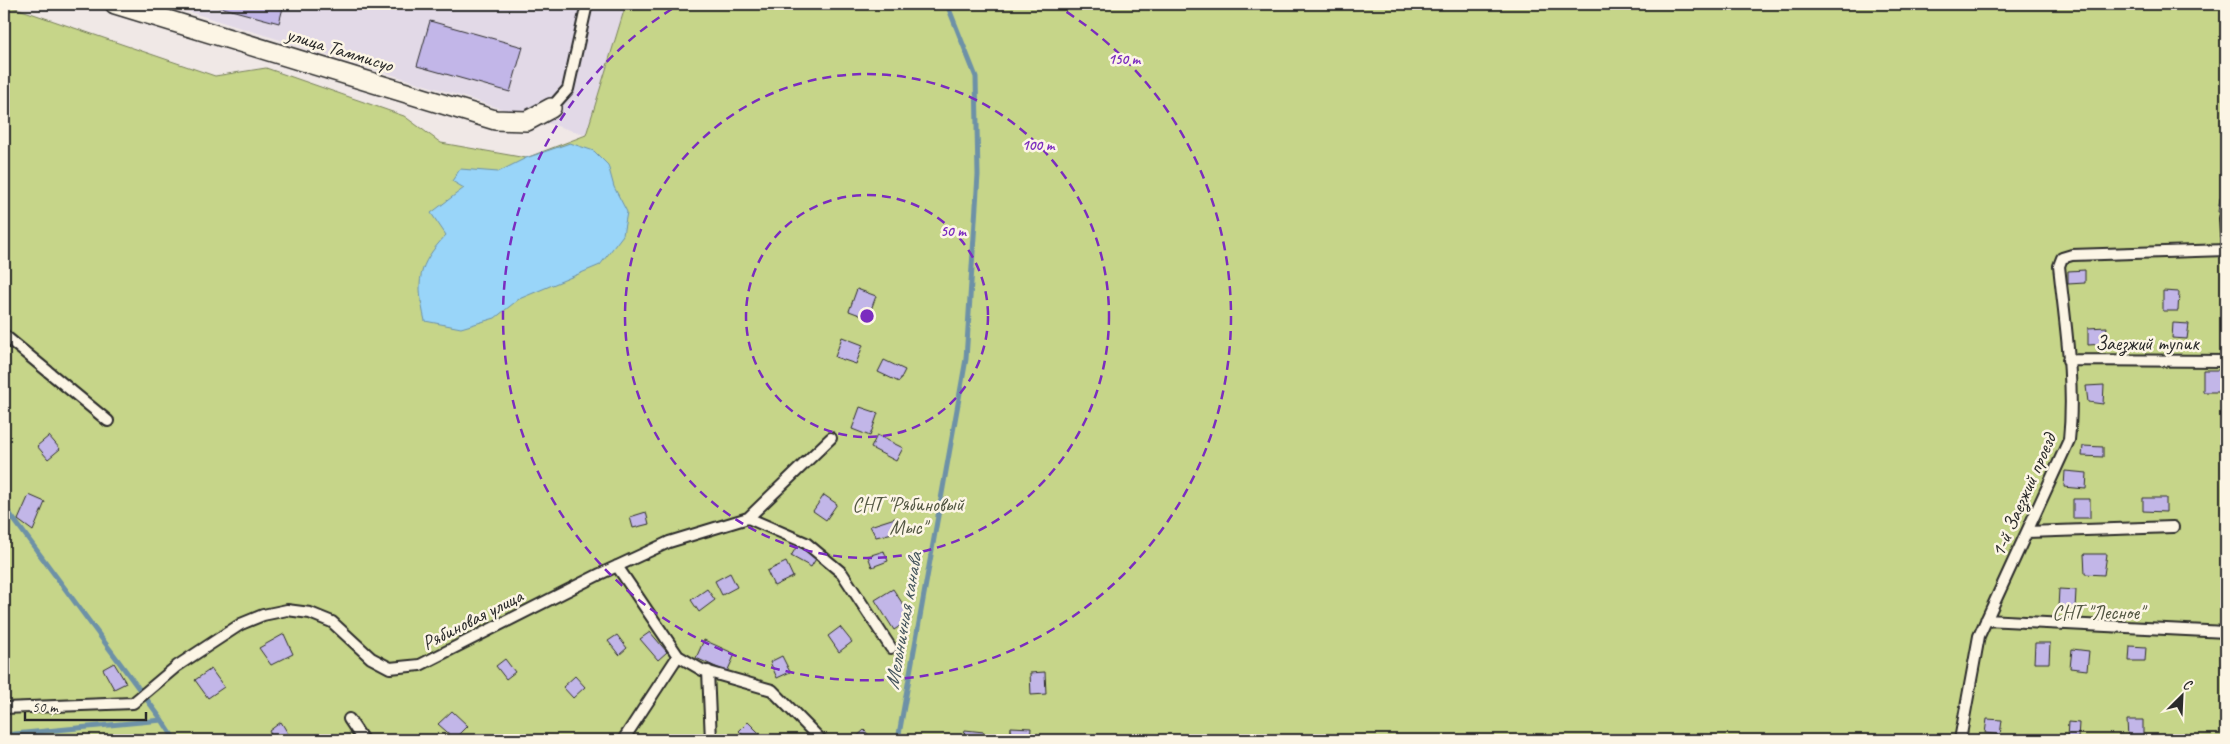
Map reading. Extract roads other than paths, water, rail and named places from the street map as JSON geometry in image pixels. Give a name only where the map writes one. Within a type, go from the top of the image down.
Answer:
[{"type":"street","name":"улица Таммисуо","points":[[115,4],[495,120],[527,121],[551,108]]},
{"type":"lane","points":[[551,108],[568,89],[587,4]]},
{"type":"lane","points":[[2226,218],[2226,234]]},
{"type":"lane","name":"1-й Заезжий проезд","points":[[1960,740],[1979,636],[2069,440],[2072,418],[2059,266],[2062,258],[2072,256],[2226,250]]},
{"type":"lane","points":[[4,335],[108,421]]},
{"type":"lane","name":"Заезжий тупик","points":[[2068,360],[2226,361]]},
{"type":"lane","name":"Рябиновая улица","points":[[4,708],[133,703],[178,666],[242,624],[263,615],[287,610],[310,613],[332,622],[371,658],[390,668],[420,665],[669,542],[748,518],[831,438]]},
{"type":"lane","points":[[748,518],[806,543],[842,573],[891,648]]},
{"type":"lane","points":[[2027,532],[2173,527]]},
{"type":"lane","points":[[618,566],[678,656],[708,671],[772,690],[821,740]]},
{"type":"lane","points":[[1986,620],[2226,632]]},
{"type":"lane","points":[[623,740],[678,656]]},
{"type":"lane","points":[[708,671],[711,740]]},
{"type":"lane","points":[[349,719],[363,740]]},
{"type":"water","points":[[570,143],[594,151],[608,165],[614,187],[627,212],[623,235],[600,265],[519,299],[495,318],[461,328],[425,321],[420,295],[421,275],[429,256],[446,235],[431,213],[464,188],[452,181],[460,169],[498,172],[526,158]]},
{"type":"waterway","name":"Мельничная канава","points":[[898,740],[966,359],[978,175],[976,77],[947,4]]},
{"type":"waterway","points":[[4,506],[175,740]]},
{"type":"waterway","points":[[4,735],[162,720]]},
{"type":"park label","name":"СНТ \"Рябиновый Мыс\"","points":[[908,516]]},
{"type":"park label","name":"СНТ \"Лесное\"","points":[[2098,612]]}]
